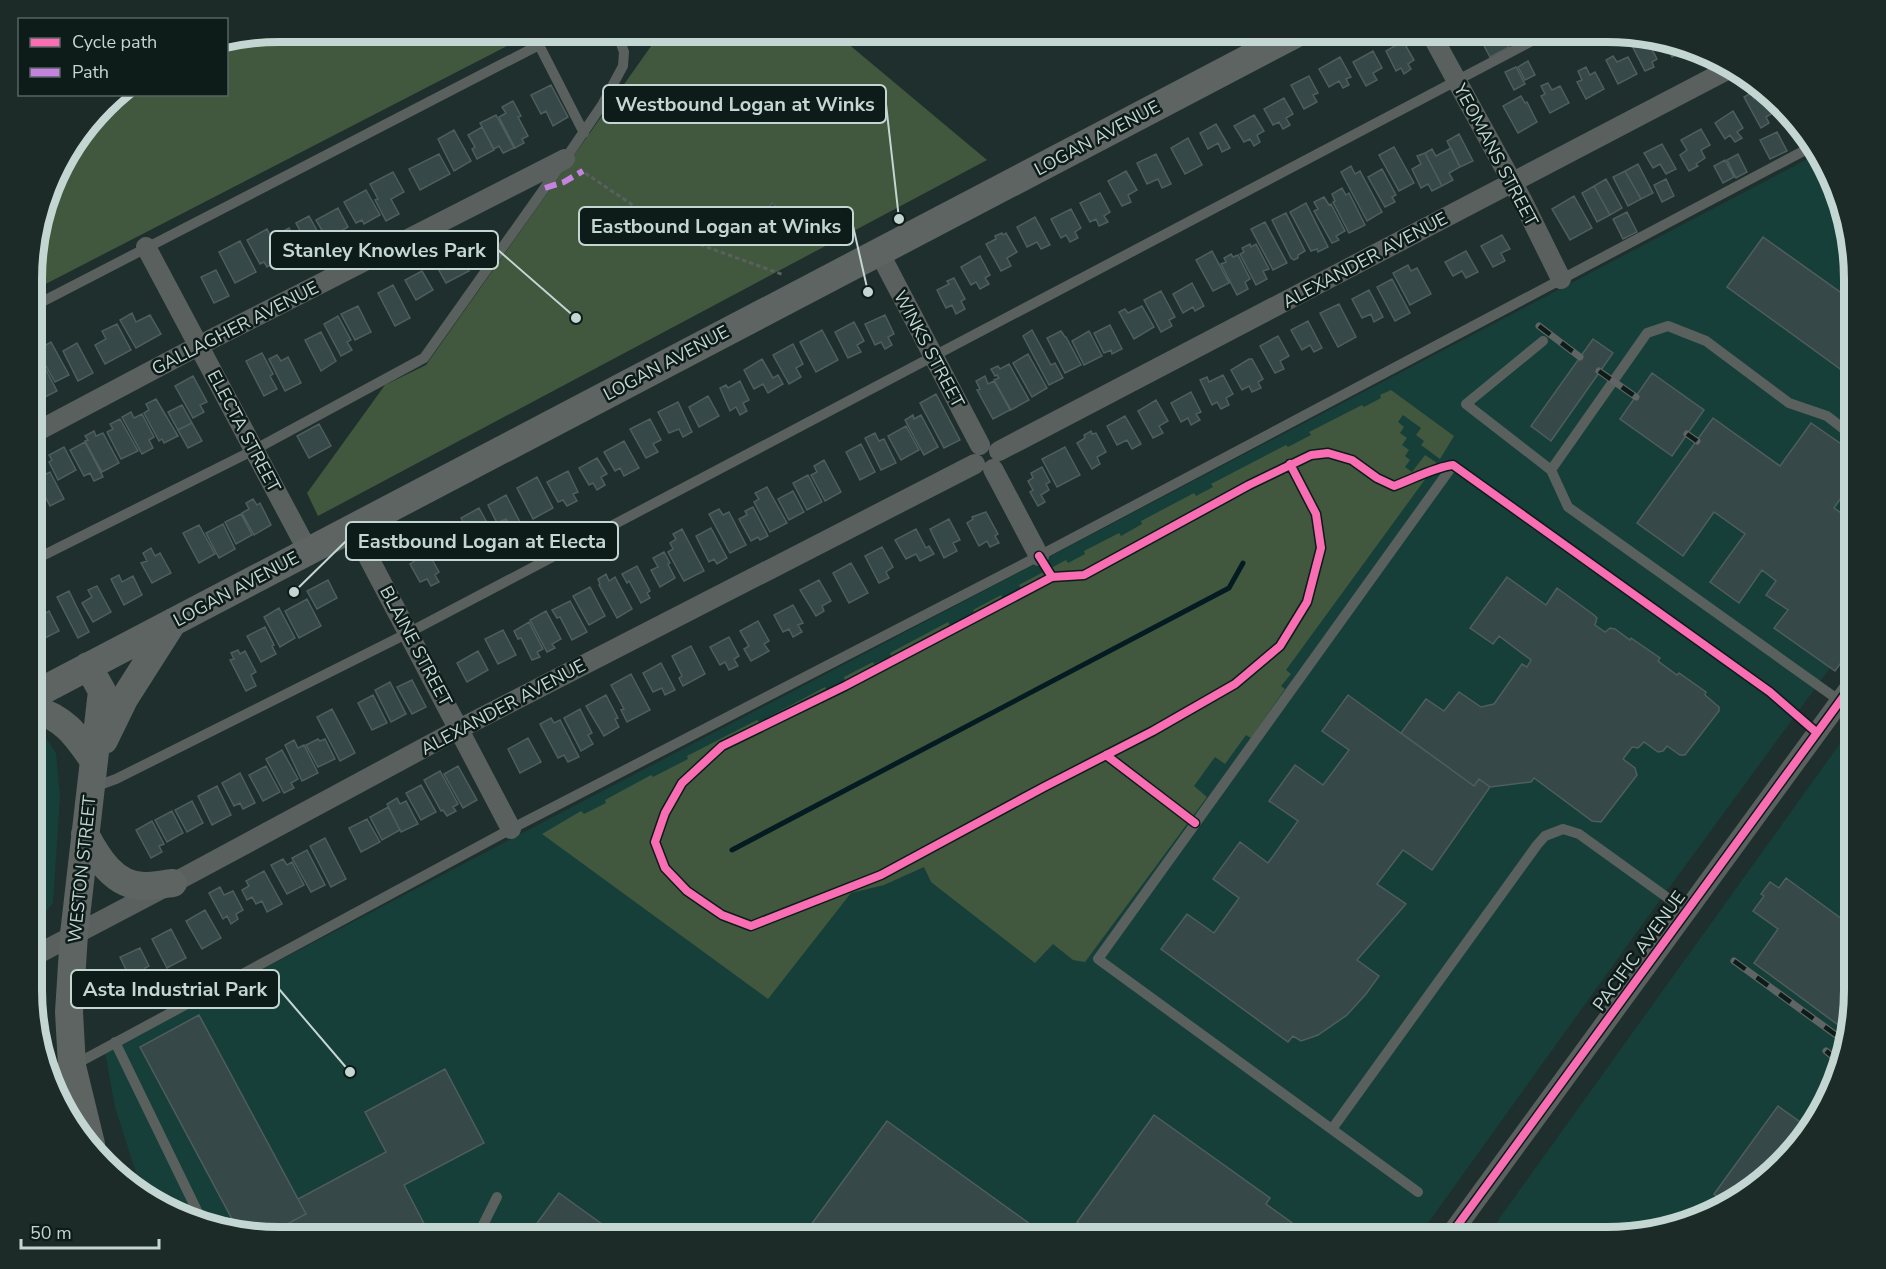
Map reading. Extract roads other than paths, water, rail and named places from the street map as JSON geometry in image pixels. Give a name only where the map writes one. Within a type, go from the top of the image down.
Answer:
[{"type":"main road","name":"LOGAN AVENUE","points":[[42,691],[1280,42]]},
{"type":"main road","points":[[92,774],[124,699],[173,622]]},
{"type":"main road","name":"WESTON STREET","points":[[88,666],[102,691],[74,934],[69,1012],[72,1066],[89,1131]]},
{"type":"main road","points":[[42,712],[54,717],[73,730],[92,774]]},
{"type":"main road","points":[[85,834],[104,866],[122,880],[143,886],[173,883]]},
{"type":"street","name":"YEOMANS STREET","points":[[1435,42],[1513,183],[1561,279]]},
{"type":"street","name":"ALEXANDER AVENUE","points":[[42,952],[459,729],[1724,73]]},
{"type":"street","name":"GALLAGHER AVENUE","points":[[42,429],[198,346],[565,159]]},
{"type":"street","name":"ELECTA STREET","points":[[146,248],[308,551]]},
{"type":"street","name":"WINKS STREET","points":[[879,252],[1039,556]]},
{"type":"street","name":"BLAINE STREET","points":[[353,528],[511,829]]},
{"type":"street","name":"PACIFIC AVENUE","points":[[1457,1227],[1844,696]]},
{"type":"lane","points":[[42,556],[254,450],[424,358],[584,133],[612,88],[623,66],[624,52],[620,42]]},
{"type":"lane","points":[[92,774],[116,779],[408,633],[1530,42]]},
{"type":"lane","points":[[42,302],[538,45],[584,133]]},
{"type":"lane","points":[[72,1066],[511,829],[1039,556],[1806,150]]},
{"type":"lane","points":[[1551,470],[1647,333],[1668,326],[1706,341],[1788,403],[1827,416],[1844,429]]},
{"type":"lane","points":[[1543,341],[1466,404],[1551,470],[1568,507],[1840,701]]},
{"type":"lane","points":[[1418,1192],[1098,958],[1453,465],[1770,692],[1816,732]]},
{"type":"lane","points":[[1332,1129],[1545,836],[1563,829],[1579,834],[1686,911]]},
{"type":"lane","points":[[115,1042],[198,1212]]},
{"type":"lane","points":[[482,1227],[497,1197]]},
{"type":"waterway","points":[[732,850],[1229,588],[1243,563]]},
{"type":"railway","points":[[1539,326],[1580,357]]},
{"type":"railway","points":[[1599,371],[1636,397]]},
{"type":"railway","points":[[1687,434],[1697,441]]},
{"type":"railway","points":[[1734,961],[1839,1037]]},
{"type":"railway","points":[[1826,1051],[1834,1057]]},
{"type":"place","name":"Westbound Logan at Winks","points":[[899,219]]},
{"type":"place","name":"Eastbound Logan at Winks","points":[[868,292]]},
{"type":"place","name":"Stanley Knowles Park","points":[[576,318]]},
{"type":"place","name":"Eastbound Logan at Electa","points":[[294,592]]},
{"type":"place","name":"Asta Industrial Park","points":[[350,1072]]}]
